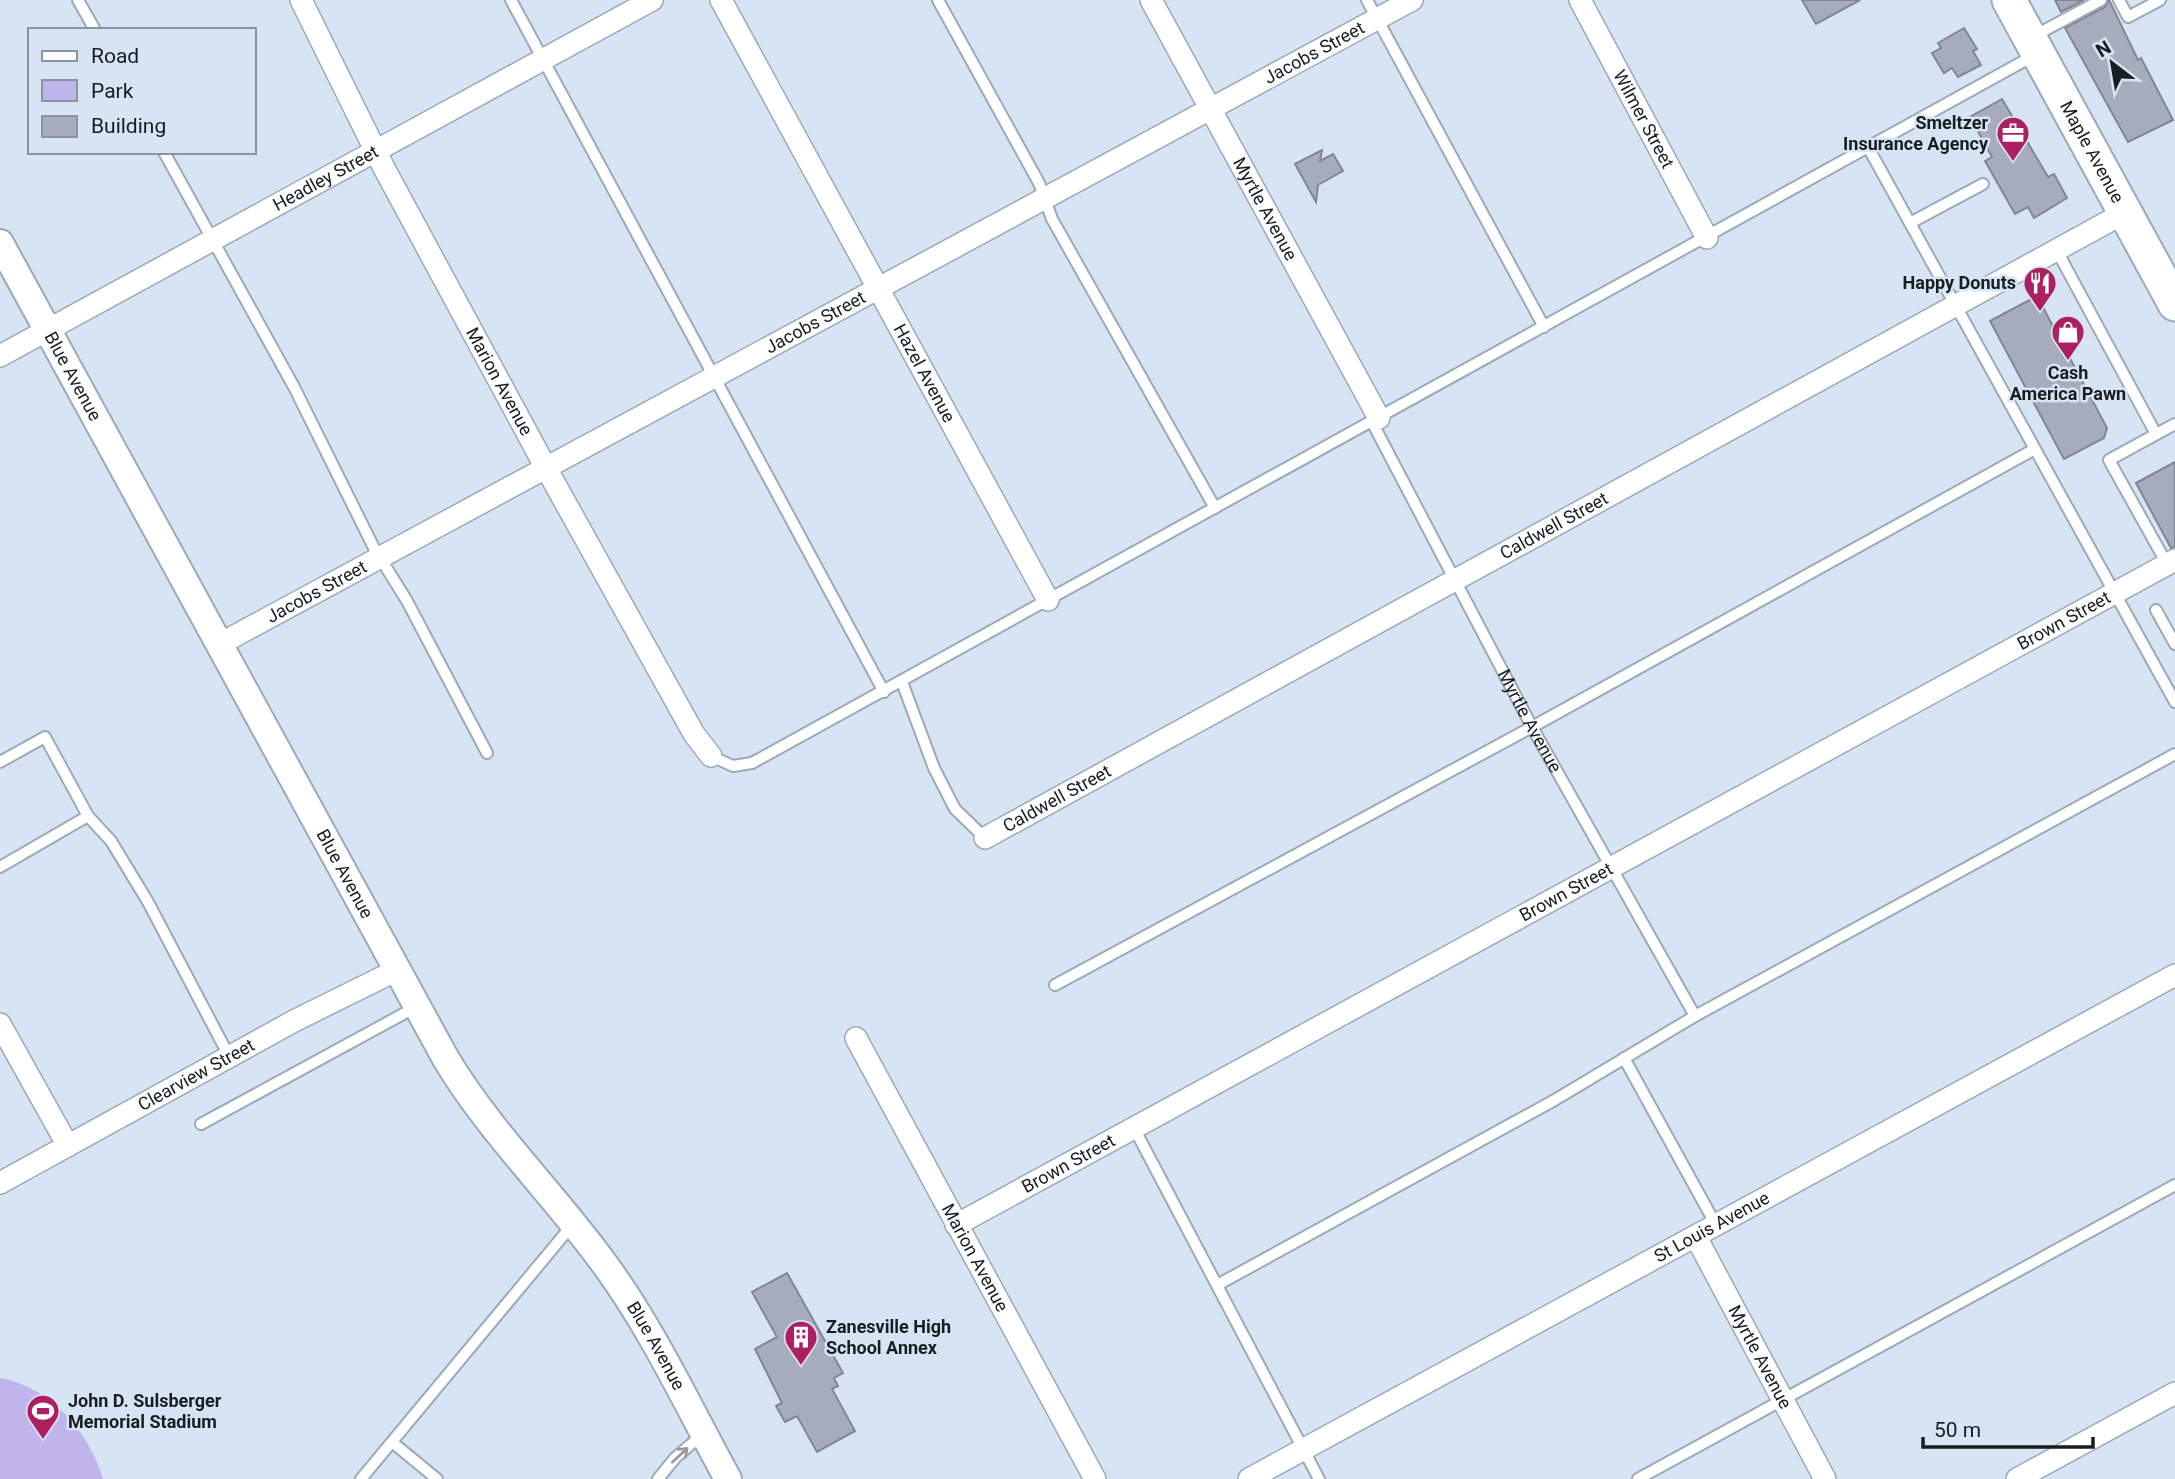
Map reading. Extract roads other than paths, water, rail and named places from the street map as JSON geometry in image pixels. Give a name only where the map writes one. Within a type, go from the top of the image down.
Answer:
[{"type":"main road","name":"Maple Avenue","points":[[2009,0],[2124,214],[2161,270],[2175,304]]},
{"type":"street","name":"Marion Avenue","points":[[301,0],[377,148],[384,168],[546,468],[694,734],[711,756]]},
{"type":"street","name":"Headley Street","points":[[0,356],[48,332],[543,57],[652,0]]},
{"type":"street","name":"Hazel Avenue","points":[[721,0],[881,289],[1048,600]]},
{"type":"street","name":"Myrtle Avenue","points":[[1151,0],[1376,420]]},
{"type":"street","name":"Jacobs Street","points":[[218,645],[1046,201],[1211,110],[1373,9],[1412,0]]},
{"type":"street","name":"Wilmer Street","points":[[1580,0],[1707,237]]},
{"type":"street","name":"Caldwell Street","points":[[985,838],[2124,214]]},
{"type":"street","name":"Blue Avenue","points":[[0,243],[395,971],[466,1093],[607,1267],[650,1334],[728,1479]]},
{"type":"street","name":"Brown Street","points":[[956,1225],[2171,562]]},
{"type":"street","name":"Clearview Street","points":[[0,1183],[328,1003],[395,971]]},
{"type":"street","name":"St Louis Avenue","points":[[1249,1479],[2175,975]]},
{"type":"street","points":[[0,1024],[68,1146]]},
{"type":"street","name":"Marion Avenue","points":[[856,1038],[1095,1479]]},
{"type":"street","name":"Myrtle Avenue","points":[[1696,1237],[1825,1479]]},
{"type":"street","points":[[2017,1479],[2175,1393]]},
{"type":"lane","points":[[78,0],[94,28]]},
{"type":"lane","points":[[511,0],[884,692]]},
{"type":"lane","points":[[938,0],[1046,201],[1052,219],[1215,508]]},
{"type":"lane","points":[[711,756],[733,766],[752,763],[884,692],[1868,149],[2034,46],[2101,0]]},
{"type":"lane","points":[[2119,0],[2127,17],[2160,0]]},
{"type":"lane","points":[[1373,9],[1544,327]]},
{"type":"lane","points":[[1868,149],[2175,702]]},
{"type":"lane","points":[[165,154],[294,387],[381,558],[487,753]]},
{"type":"lane","points":[[1910,223],[1983,184]]},
{"type":"lane","points":[[2057,251],[2156,434]]},
{"type":"lane","name":"Myrtle Avenue","points":[[1376,420],[1454,579],[1532,727],[1695,1016]]},
{"type":"lane","points":[[2171,562],[2109,460],[2175,424]]},
{"type":"lane","points":[[1055,985],[1532,727],[2033,450]]},
{"type":"lane","points":[[2156,610],[2175,644]]},
{"type":"lane","points":[[902,682],[934,768],[955,809],[985,838]]},
{"type":"lane","points":[[0,762],[45,737],[88,817],[111,841],[127,866],[230,1058]]},
{"type":"lane","points":[[1219,1284],[1553,1101],[1695,1016],[2175,754]]},
{"type":"lane","points":[[0,867],[88,817]]},
{"type":"lane","points":[[201,1124],[416,1007]]},
{"type":"lane","points":[[1624,1058],[1716,1225]]},
{"type":"lane","points":[[1134,1128],[1219,1284],[1319,1479]]},
{"type":"lane","points":[[1638,1479],[2175,1185]]},
{"type":"lane","points":[[362,1479],[573,1224]]},
{"type":"lane","points":[[658,1479],[676,1458],[704,1434]]},
{"type":"lane","points":[[392,1442],[437,1479]]},
{"type":"place","name":"Smeltzer Insurance Agency","points":[[2013,163]]},
{"type":"place","name":"Happy Donuts","points":[[2040,313]]},
{"type":"place","name":"Cash America Pawn","points":[[2068,362]]},
{"type":"place","name":"Zanesville High School Annex","points":[[801,1367]]},
{"type":"place","name":"John D. Sulsberger Memorial Stadium","points":[[43,1441]]}]
